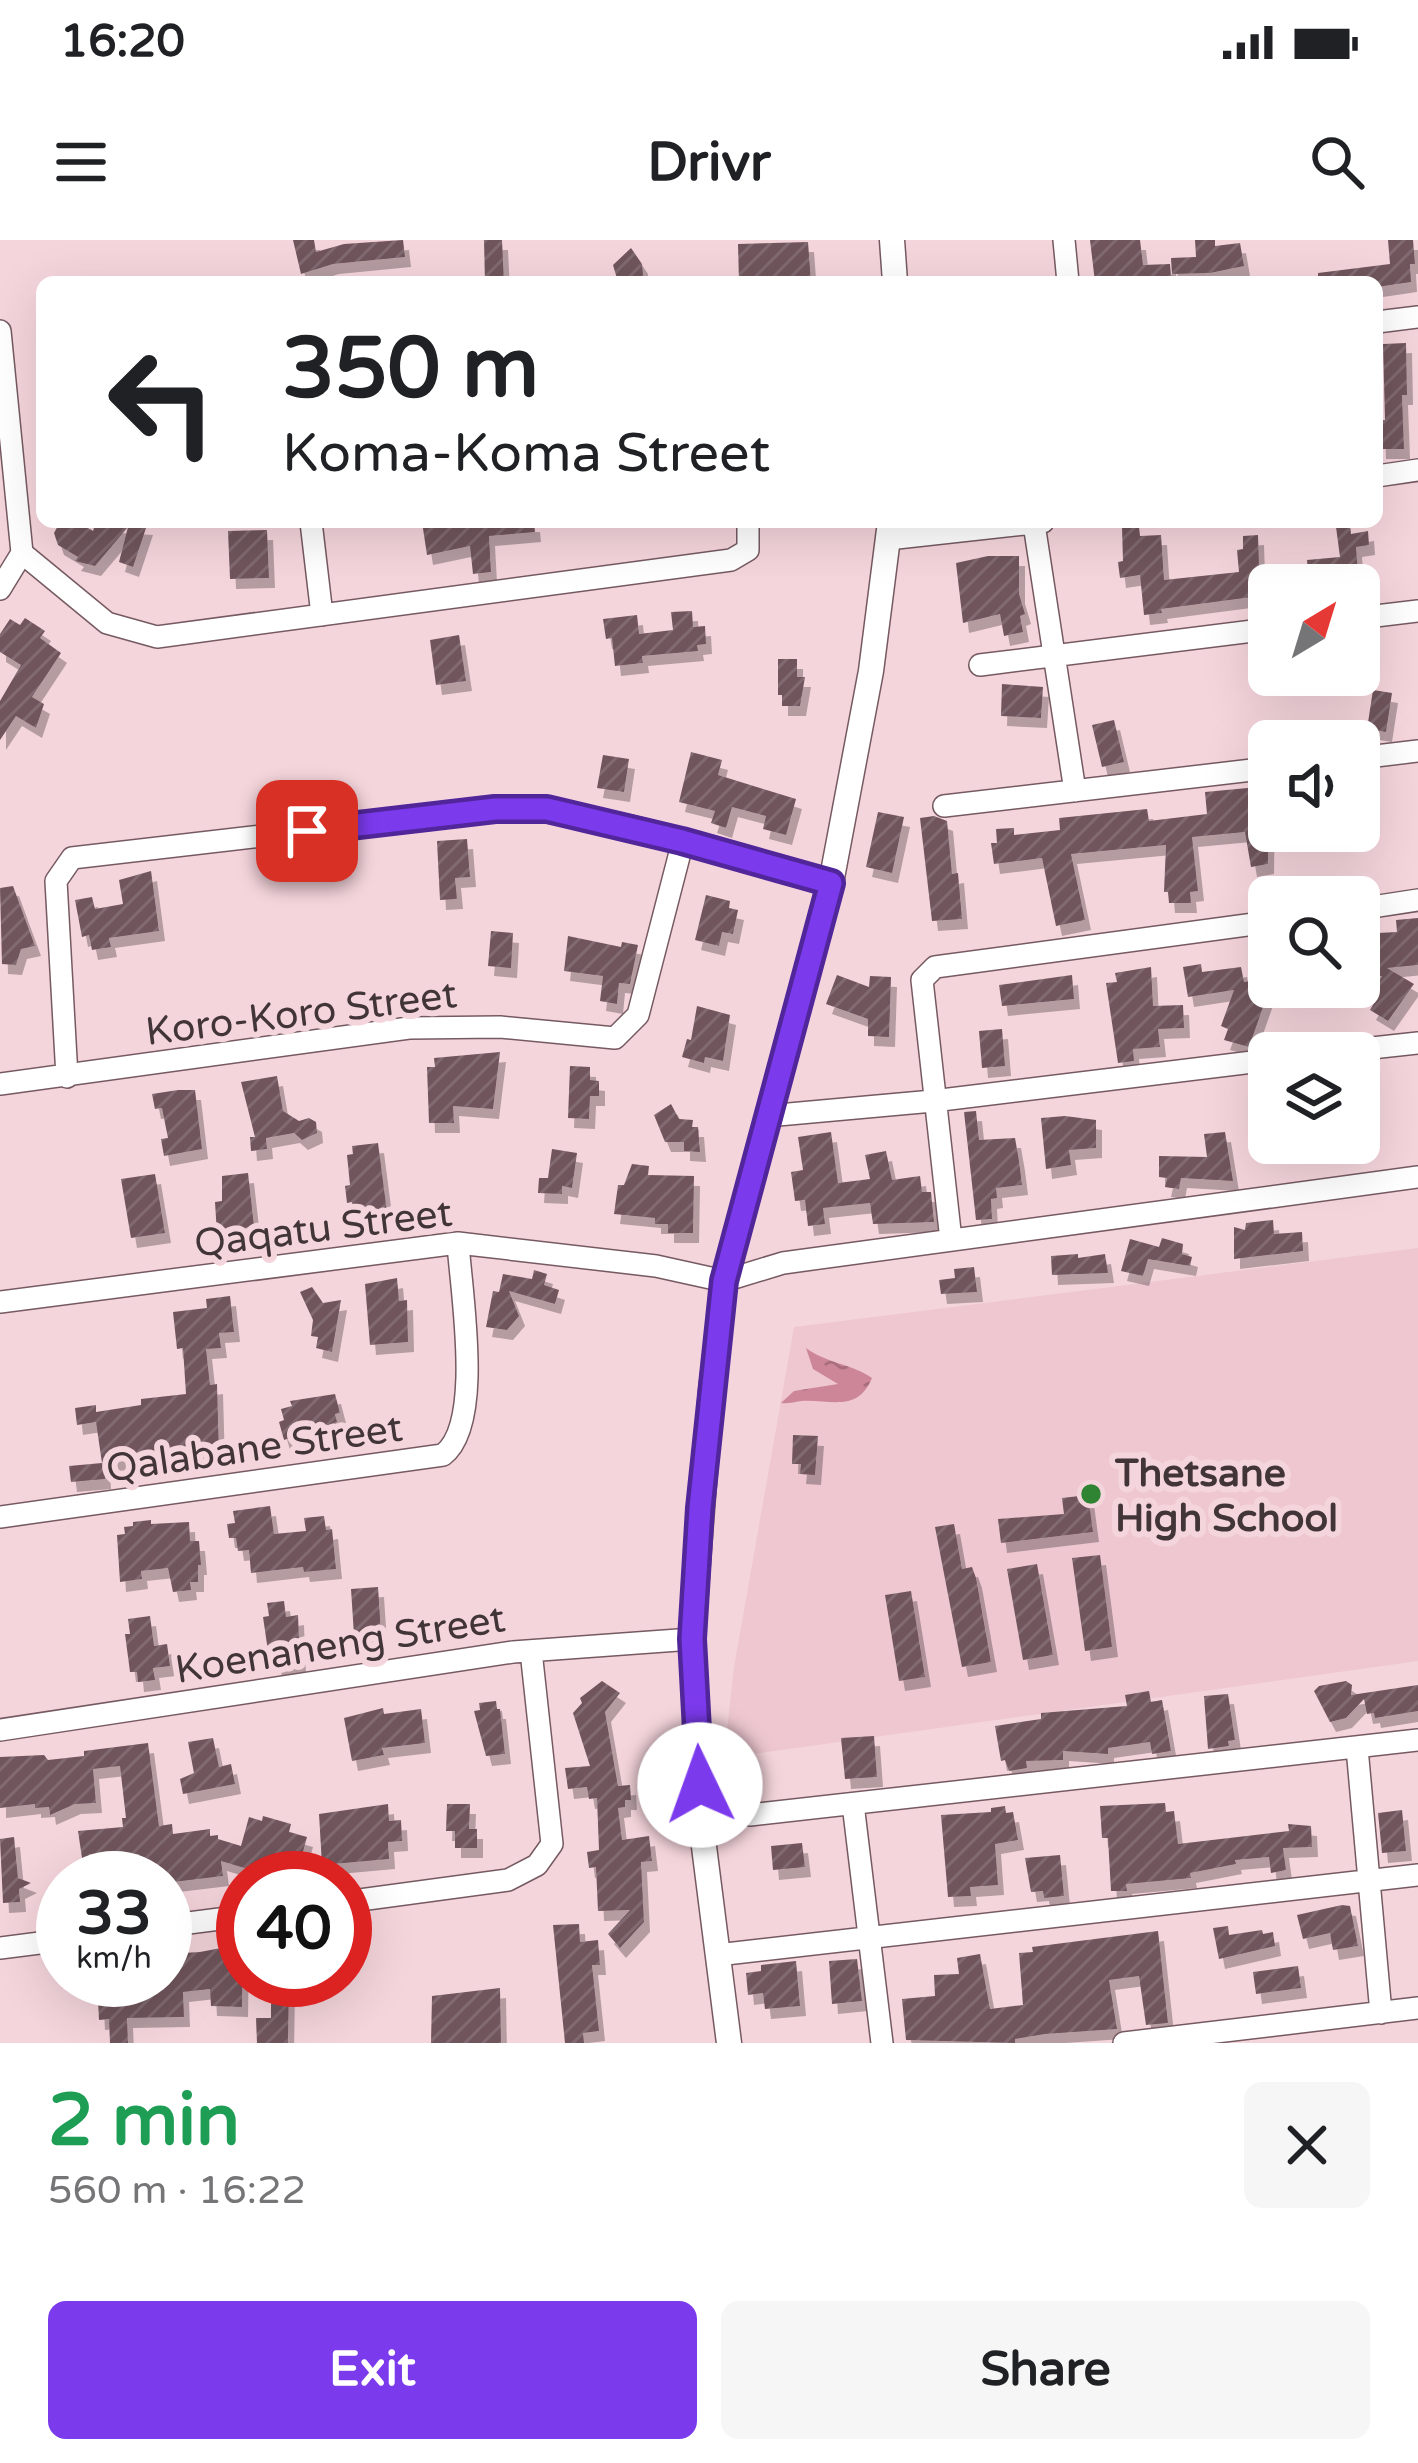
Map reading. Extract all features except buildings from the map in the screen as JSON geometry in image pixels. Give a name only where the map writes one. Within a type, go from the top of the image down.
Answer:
[{"type":"street","points":[[892,240],[895,276]]},
{"type":"street","points":[[1064,240],[1067,276]]},
{"type":"street","points":[[1383,321],[1418,317]]},
{"type":"street","points":[[0,331],[22,553],[0,589]]},
{"type":"street","points":[[1383,475],[1418,470]]},
{"type":"street","points":[[311,528],[322,615]]},
{"type":"street","points":[[22,553],[106,623],[157,637],[731,560],[748,550],[748,528]]},
{"type":"street","points":[[729,2043],[701,1823],[692,1639],[700,1508],[724,1281],[831,883],[872,671],[889,530],[932,528]]},
{"type":"street","points":[[1041,528],[1075,791]]},
{"type":"street","points":[[1380,615],[1418,610]]},
{"type":"street","points":[[980,665],[1248,632]]},
{"type":"street","points":[[1380,756],[1418,751]]},
{"type":"street","points":[[944,806],[1248,770]]},
{"type":"street","points":[[67,1077],[56,881],[72,858],[495,809],[547,809],[831,883]]},
{"type":"street","name":"Koro-Koro Street","points":[[0,1084],[409,1028],[500,1027],[615,1038],[638,1016],[682,841]]},
{"type":"street","points":[[1380,906],[1418,900]]},
{"type":"street","points":[[951,1240],[922,980],[935,968],[1248,925]]},
{"type":"street","points":[[1380,1047],[1418,1043]]},
{"type":"street","points":[[766,1116],[1248,1063]]},
{"type":"street","points":[[724,1281],[783,1263],[1418,1177]]},
{"type":"street","name":"Qaqatu Street","points":[[0,1302],[458,1243],[656,1267],[724,1281]]},
{"type":"street","name":"Qalabane Street","points":[[0,1516],[443,1455],[457,1440],[465,1407],[458,1243]]},
{"type":"street","name":"Koenaneng Street","points":[[0,1730],[531,1651],[692,1639]]},
{"type":"street","points":[[372,1898],[508,1880],[537,1865],[552,1844],[531,1651]]},
{"type":"street","points":[[750,1815],[1418,1740]]},
{"type":"street","points":[[1357,1748],[1381,2013]]},
{"type":"street","points":[[853,1804],[882,2043]]},
{"type":"street","points":[[717,1955],[1418,1876]]},
{"type":"street","points":[[0,1948],[36,1943]]},
{"type":"street","points":[[1124,2043],[1418,2008]]},
{"type":"shaded area","name":"Thetsane High School","points":[[1418,1248],[1418,1661],[724,1758],[734,1667],[794,1327]]},
{"type":"water","points":[[806,1348],[872,1378],[866,1389],[842,1402],[781,1403],[794,1391],[838,1384],[813,1369]]},
{"type":"place","name":"Thetsane High School","points":[[1091,1494]]},
{"type":"route","points":[[307,831],[495,809],[547,809],[831,883],[724,1281],[710,1392],[692,1639],[700,1785]]}]
